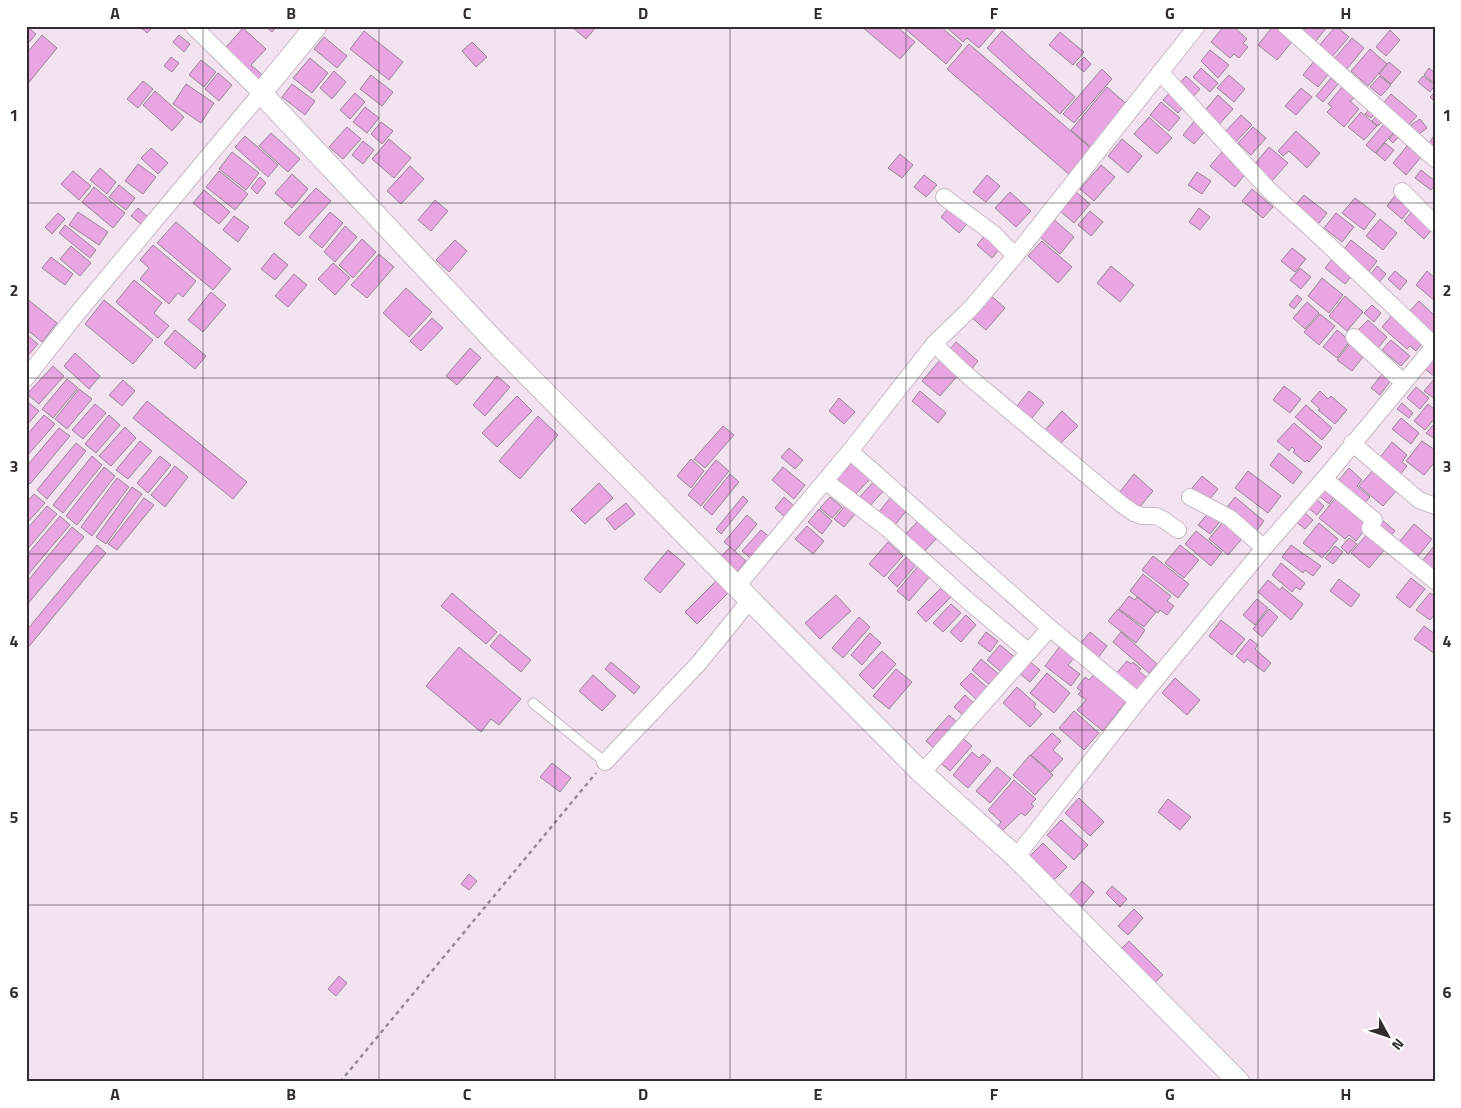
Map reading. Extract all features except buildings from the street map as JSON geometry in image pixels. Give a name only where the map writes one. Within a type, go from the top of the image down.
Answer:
[{"type":"street","points":[[192,26],[261,93],[501,348],[922,774],[1016,857],[1239,1082]]},
{"type":"street","points":[[26,378],[71,321],[316,26]]},
{"type":"street","points":[[605,762],[699,662],[744,593],[825,481],[934,344],[972,307],[1015,256],[1197,26]]},
{"type":"street","points":[[1286,26],[1435,159]]},
{"type":"street","points":[[1016,857],[1138,701],[1434,345],[1269,190],[1160,72]]},
{"type":"street","points":[[1402,191],[1435,224]]},
{"type":"street","points":[[944,198],[994,234],[1015,256]]},
{"type":"street","points":[[1354,337],[1403,382]]},
{"type":"street","points":[[934,344],[968,376],[1121,504],[1142,516],[1156,516],[1178,530]]},
{"type":"street","points":[[1352,443],[1419,500],[1435,506]]},
{"type":"street","points":[[850,451],[1050,628],[1138,701]]},
{"type":"street","points":[[1324,479],[1374,520],[1370,528],[1435,582]]},
{"type":"street","points":[[825,481],[887,528],[967,600],[1029,652]]},
{"type":"street","points":[[1190,498],[1230,518],[1264,548]]},
{"type":"street","points":[[922,774],[1050,628]]},
{"type":"lane","points":[[533,703],[605,762]]},
{"type":"path","points":[[340,1082],[605,762]]}]
